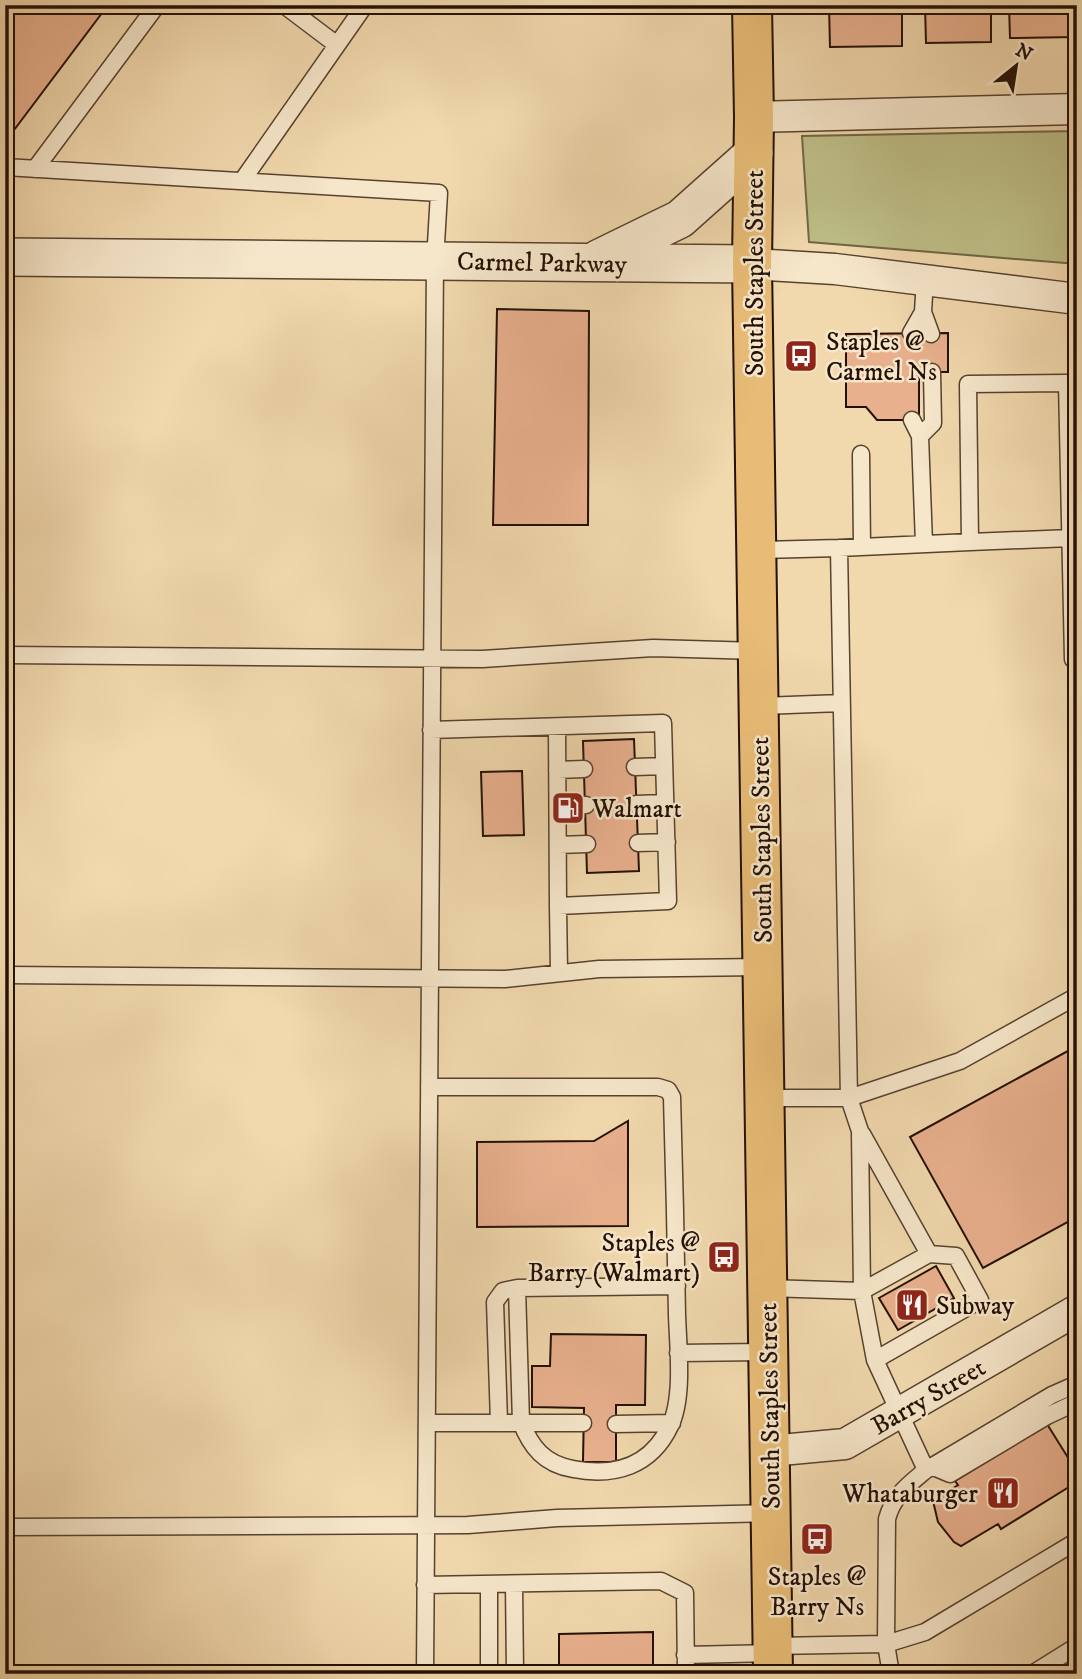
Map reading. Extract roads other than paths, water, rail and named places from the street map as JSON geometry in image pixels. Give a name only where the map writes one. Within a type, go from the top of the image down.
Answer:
[{"type":"main road","name":"South Staples Street","points":[[751,5],[754,135],[752,264],[773,1657]]},
{"type":"street","points":[[591,263],[680,219],[754,135],[1077,109]]},
{"type":"street","name":"Carmel Parkway","points":[[5,257],[752,264],[926,279],[1077,299]]},
{"type":"street","name":"Barry Street","points":[[770,1451],[845,1444],[1077,1310]]},
{"type":"lane","points":[[35,169],[156,5]]},
{"type":"lane","points":[[284,5],[337,45]]},
{"type":"lane","points":[[242,181],[365,5]]},
{"type":"lane","points":[[5,167],[439,193],[435,261],[425,1674]]},
{"type":"lane","points":[[911,333],[923,312],[926,279]]},
{"type":"lane","points":[[923,312],[932,334]]},
{"type":"lane","points":[[920,436],[933,424],[932,372]]},
{"type":"lane","points":[[970,542],[968,384],[1072,383],[1073,659],[1077,662]]},
{"type":"lane","points":[[912,420],[920,436],[925,544]]},
{"type":"lane","points":[[861,454],[862,547]]},
{"type":"lane","points":[[757,550],[1071,538]]},
{"type":"lane","points":[[839,548],[849,1098],[860,1132],[929,1254]]},
{"type":"lane","points":[[5,654],[482,659],[653,648],[758,651]]},
{"type":"lane","points":[[759,706],[841,703]]},
{"type":"lane","points":[[431,730],[663,723],[668,901],[558,906]]},
{"type":"lane","points":[[557,727],[559,972]]},
{"type":"lane","points":[[635,767],[664,766]]},
{"type":"lane","points":[[558,770],[584,769]]},
{"type":"lane","points":[[636,804],[665,803]]},
{"type":"lane","points":[[558,806],[586,806]]},
{"type":"lane","points":[[638,843],[667,842]]},
{"type":"lane","points":[[558,845],[587,844]]},
{"type":"lane","points":[[5,975],[505,979],[599,969],[763,967]]},
{"type":"lane","points":[[765,1098],[849,1098],[960,1061],[1077,996]]},
{"type":"lane","points":[[429,1087],[659,1087],[668,1090],[672,1097],[677,1400],[672,1423],[662,1442],[649,1456],[633,1466],[598,1471],[572,1469],[552,1463],[538,1454],[528,1440],[521,1422],[517,1288]]},
{"type":"lane","points":[[860,1132],[862,1291],[875,1360],[898,1413],[929,1468],[950,1474],[1047,1416],[1077,1402]]},
{"type":"lane","points":[[767,1288],[862,1291],[929,1254],[956,1256],[980,1300],[875,1360]]},
{"type":"lane","points":[[499,1422],[495,1302],[503,1291],[517,1288],[677,1286]]},
{"type":"lane","points":[[678,1353],[768,1352]]},
{"type":"lane","points":[[891,1674],[886,1644],[887,1519],[890,1505],[898,1493],[929,1468],[1052,1395],[1077,1384]]},
{"type":"lane","points":[[427,1423],[583,1423]]},
{"type":"lane","points":[[616,1424],[672,1423]]},
{"type":"lane","points":[[5,1527],[468,1525],[557,1518],[770,1513]]},
{"type":"lane","points":[[685,1655],[773,1657],[886,1644],[925,1633],[1077,1541]]},
{"type":"lane","points":[[425,1585],[661,1581],[685,1593],[685,1674]]},
{"type":"lane","points":[[489,1584],[489,1674]]},
{"type":"lane","points":[[514,1584],[515,1674]]},
{"type":"lane","points":[[1032,1674],[1077,1646]]},
{"type":"place","name":"Staples @ Carmel Ns","points":[[801,356]]},
{"type":"place","name":"Walmart","points":[[568,808]]},
{"type":"place","name":"Staples @ Barry (Walmart)","points":[[724,1257]]},
{"type":"place","name":"Subway","points":[[912,1305]]},
{"type":"place","name":"Whataburger","points":[[1003,1493]]},
{"type":"place","name":"Staples @ Barry Ns","points":[[817,1539]]}]
